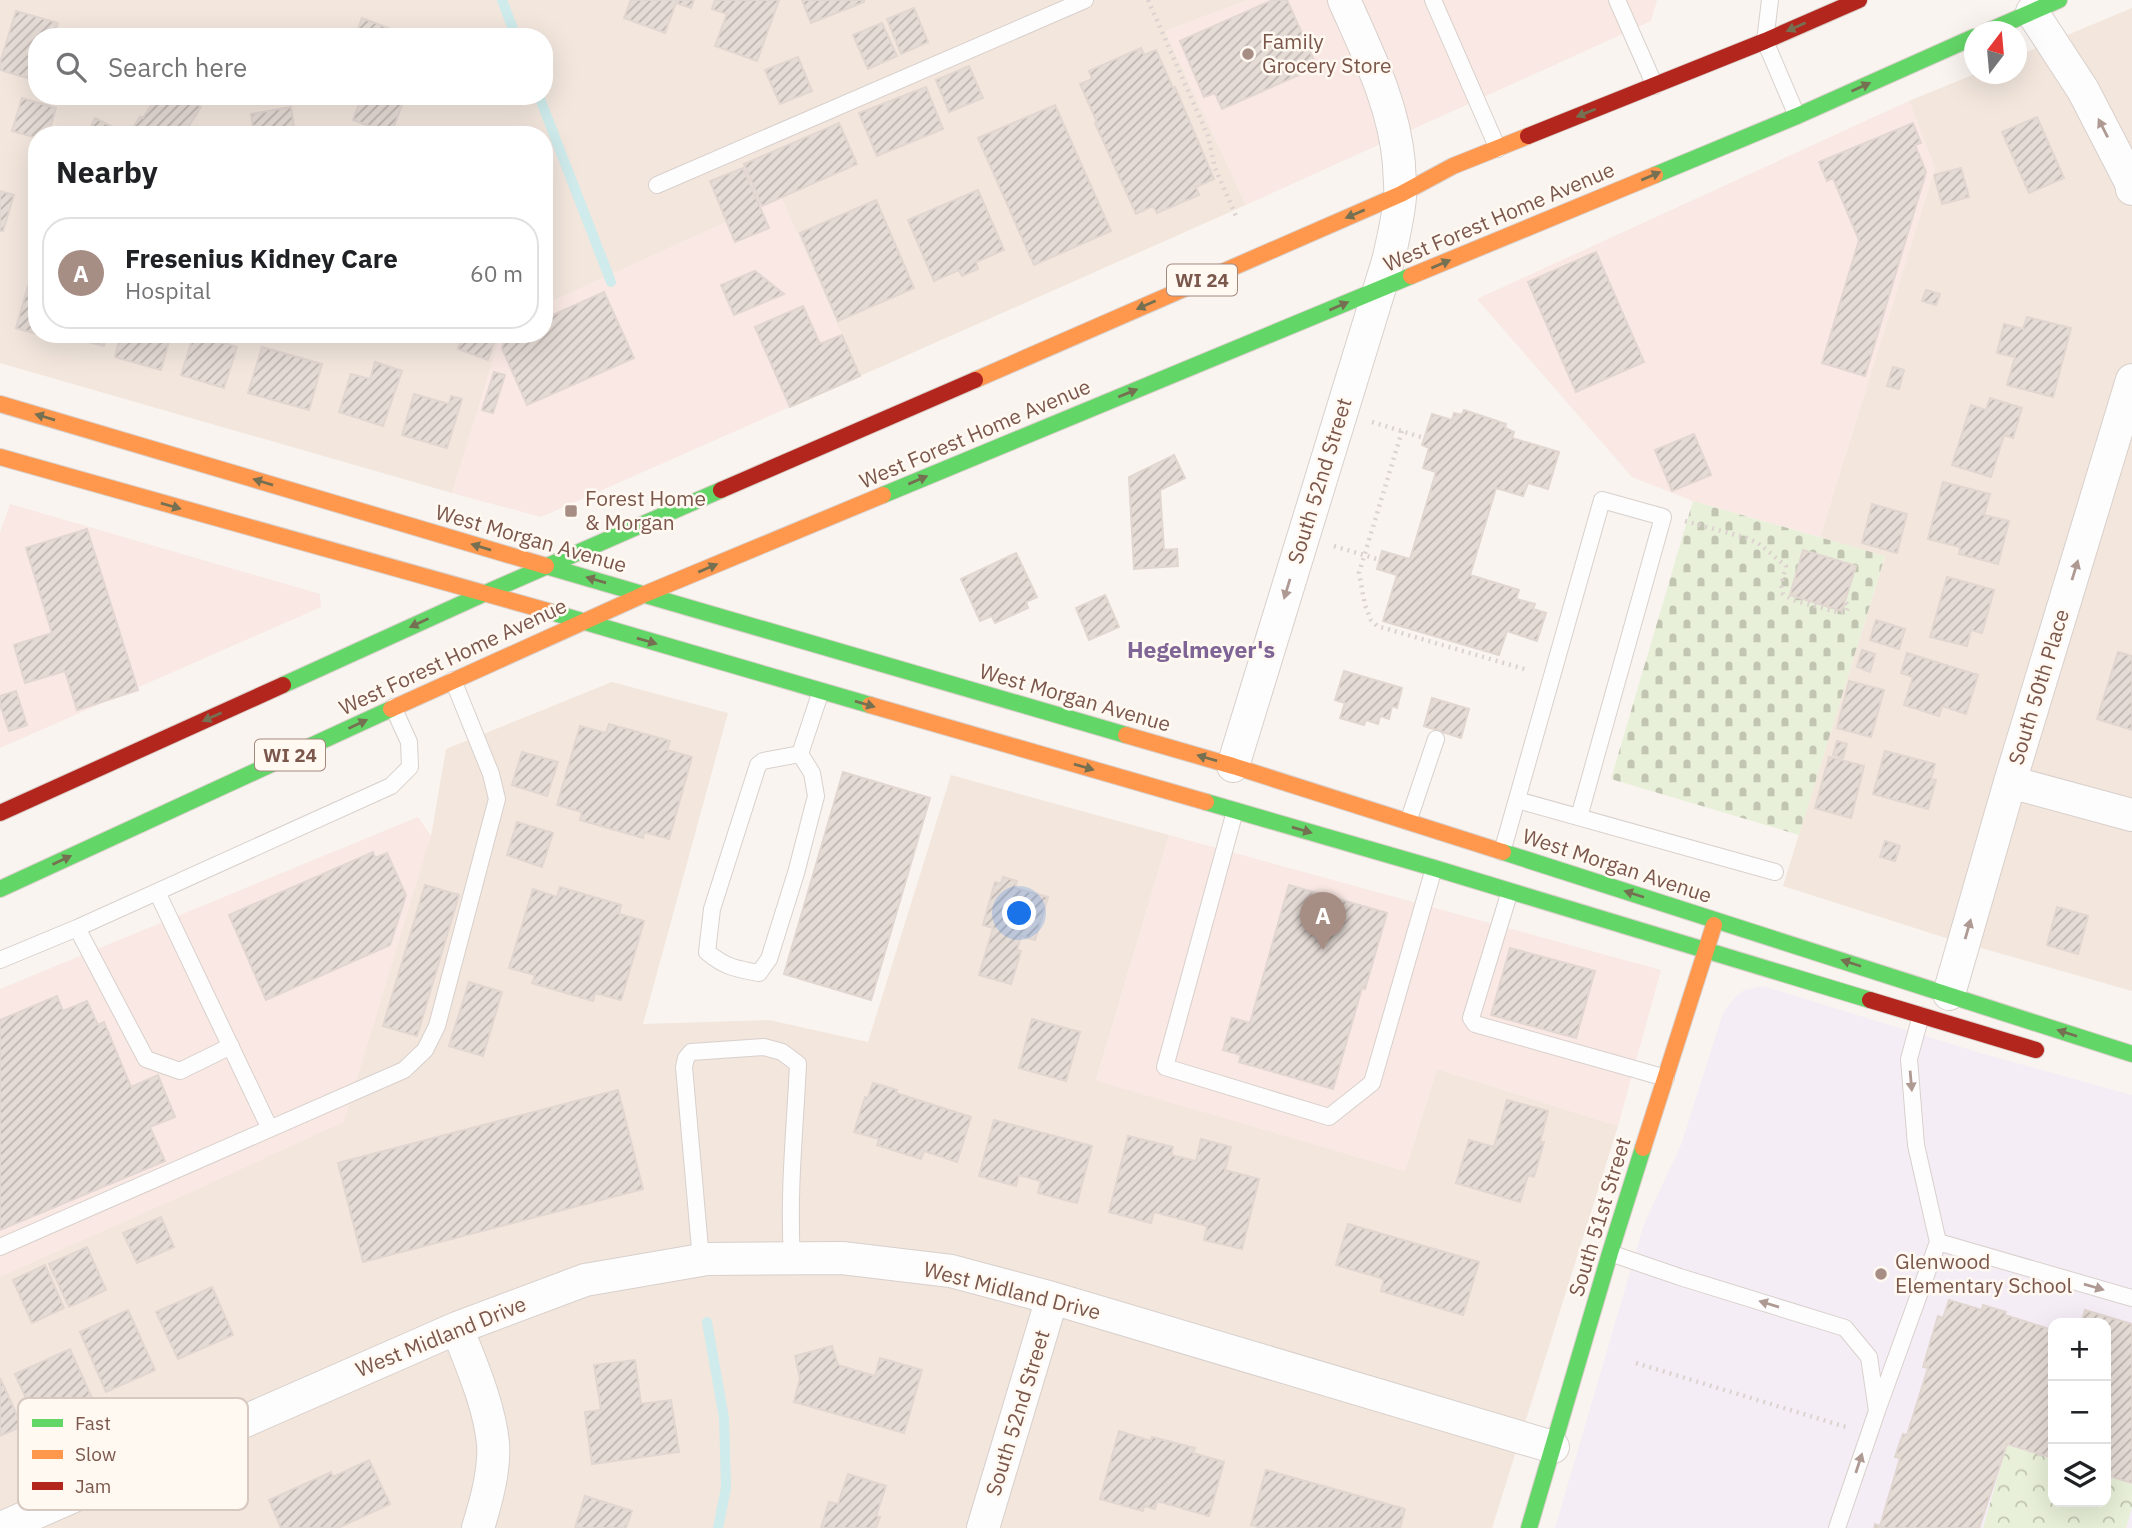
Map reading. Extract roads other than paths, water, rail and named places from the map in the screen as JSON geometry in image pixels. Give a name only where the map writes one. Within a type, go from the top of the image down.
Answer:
[{"type":"street","name":"South 52nd Street","points":[[1234,777],[1340,413],[1391,249],[1401,194],[1392,119],[1382,86],[1344,0]]},
{"type":"street","name":"West Forest Home Avenue","points":[[0,813],[481,594],[1401,194],[1453,166],[1655,86],[1859,0]]},
{"type":"street","points":[[2006,21],[2038,3],[2132,189]]},
{"type":"street","name":"West Forest Home Avenue","points":[[0,889],[581,621],[1797,116],[1964,42]]},
{"type":"street","name":"South 50th Place","points":[[1949,994],[2132,380]]},
{"type":"street","name":"West Morgan Avenue","points":[[0,404],[645,594],[1234,777],[1408,822],[2132,1055]]},
{"type":"street","points":[[0,457],[581,621],[1434,868],[2057,1056]]},
{"type":"street","points":[[1234,777],[1236,811]]},
{"type":"street","points":[[2010,782],[2132,816]]},
{"type":"street","name":"South 51st Street","points":[[1528,1528],[1610,1253],[1715,920]]},
{"type":"street","name":"West Midland Drive","points":[[248,1420],[457,1328],[585,1280],[701,1260],[842,1258],[951,1271],[1052,1298],[1553,1447]]},
{"type":"street","name":"South 52nd Street","points":[[983,1528],[1052,1298]]},
{"type":"street","points":[[457,1328],[482,1392],[493,1443],[488,1492],[478,1528]]},
{"type":"street","name":"West Midland Drive","points":[[1,1528],[42,1510]]},
{"type":"lane","points":[[657,185],[1085,0]]},
{"type":"lane","points":[[1433,0],[1498,149]]},
{"type":"lane","points":[[1617,0],[1655,86]]},
{"type":"lane","points":[[1770,0],[1765,41],[1797,116]]},
{"type":"lane","points":[[1502,852],[1602,500],[1663,517],[1579,817]]},
{"type":"lane","points":[[0,1247],[404,1069],[425,1050],[437,1026],[497,799],[491,774],[453,680]]},
{"type":"lane","points":[[800,754],[821,691]]},
{"type":"lane","points":[[0,960],[391,786],[410,767],[409,742],[393,707]]},
{"type":"lane","points":[[1408,822],[1436,739]]},
{"type":"lane","points":[[800,754],[812,773],[816,796],[796,873],[769,959],[759,973],[735,969],[721,963],[708,952],[712,909],[758,765],[763,761],[800,754]]},
{"type":"lane","points":[[1517,800],[1774,872]]},
{"type":"lane","points":[[1236,811],[1165,1068],[1329,1117],[1372,1083],[1434,868]]},
{"type":"lane","points":[[1510,891],[1471,1017],[1475,1024],[1666,1078]]},
{"type":"lane","points":[[157,892],[270,1129]]},
{"type":"lane","points":[[77,928],[146,1059],[180,1071],[231,1046]]},
{"type":"lane","points":[[1837,1528],[1938,1242],[1916,1144],[1909,1059],[1921,1015]]},
{"type":"lane","points":[[701,1260],[685,1058],[691,1052],[764,1047],[782,1052],[798,1064],[791,1161],[792,1258]]},
{"type":"lane","points":[[1938,1242],[2132,1298]]},
{"type":"lane","points":[[1610,1253],[1680,1278],[1845,1328],[1869,1357],[1877,1411]]},
{"type":"waterway","points":[[502,0],[513,28]]},
{"type":"waterway","points":[[542,105],[551,126]]},
{"type":"waterway","points":[[553,132],[611,282]]},
{"type":"waterway","points":[[707,1322],[724,1418],[726,1488],[718,1528]]},
{"type":"place","name":"Family Grocery Store","points":[[1248,54]]},
{"type":"place","name":"Forest Home & Morgan","points":[[571,511]]},
{"type":"place","name":"Fresenius Kidney Care","points":[[1323,950]]},
{"type":"place","name":"Glenwood Elementary School","points":[[1881,1274]]},
{"type":"district","name":"Hegelmeyer's","points":[[1201,650]]}]
